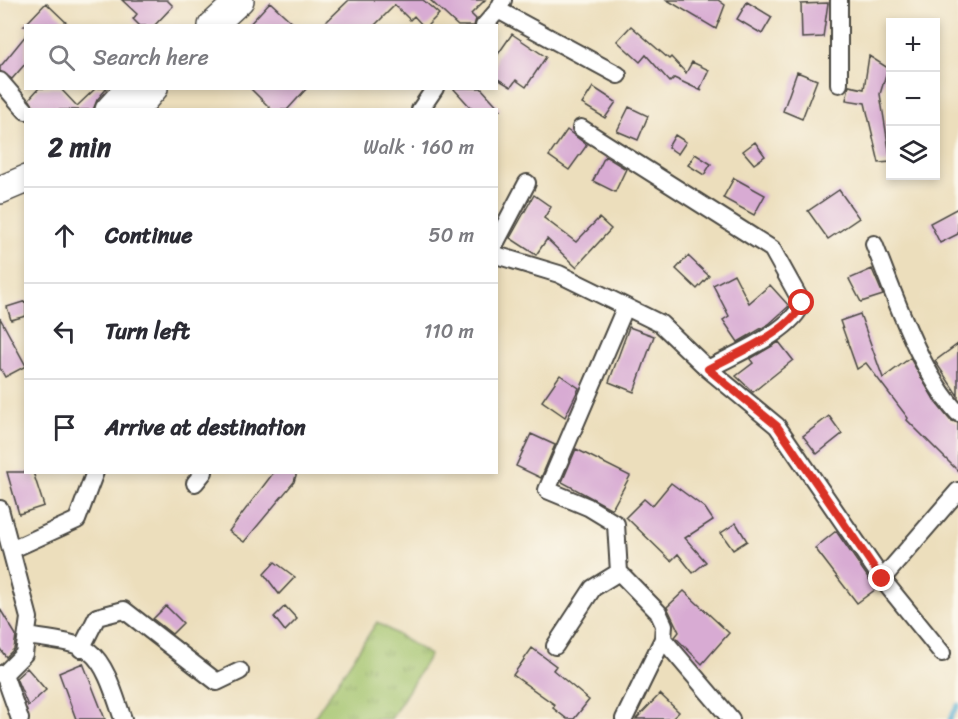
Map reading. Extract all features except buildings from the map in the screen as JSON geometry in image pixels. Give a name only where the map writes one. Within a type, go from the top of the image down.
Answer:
[{"type":"main road","points":[[192,24],[214,0]]},
{"type":"main road","points":[[214,24],[240,0]]},
{"type":"main road","points":[[111,108],[127,90]]},
{"type":"main road","points":[[137,108],[152,90]]},
{"type":"main road","points":[[0,190],[24,180]]},
{"type":"main road","points":[[0,208],[24,200]]},
{"type":"street","points":[[839,0],[839,84]]},
{"type":"street","points":[[486,24],[501,5],[618,75]]},
{"type":"street","points":[[0,81],[24,109]]},
{"type":"street","points":[[421,108],[434,90]]},
{"type":"street","points":[[581,128],[772,249],[784,268],[802,303],[799,313],[770,336],[708,369]]},
{"type":"street","points":[[498,238],[527,183]]},
{"type":"street","points":[[874,244],[924,359],[949,404],[958,414]]},
{"type":"street","points":[[498,256],[559,274],[661,324],[708,369],[777,426],[882,579],[942,653]]},
{"type":"street","points":[[624,719],[663,639],[664,625],[658,612],[619,572],[616,524],[588,507],[547,490],[625,308]]},
{"type":"street","points":[[11,550],[77,520],[94,474]]},
{"type":"street","points":[[882,579],[958,491]]},
{"type":"street","points":[[0,509],[29,618],[24,654],[2,674],[20,719]]},
{"type":"street","points":[[555,646],[593,588],[619,572]]},
{"type":"street","points":[[81,649],[97,617],[124,610],[218,682],[240,671]]},
{"type":"street","points":[[27,636],[60,641],[90,652],[108,678],[123,719]]},
{"type":"street","points":[[663,639],[731,719]]},
{"type":"green space","points":[[377,622],[430,655],[391,719],[313,719]]},
{"type":"waterway","points":[[950,719],[958,705]]},
{"type":"route","points":[[802,303],[799,313],[770,336],[708,369],[777,426],[882,579]]}]
